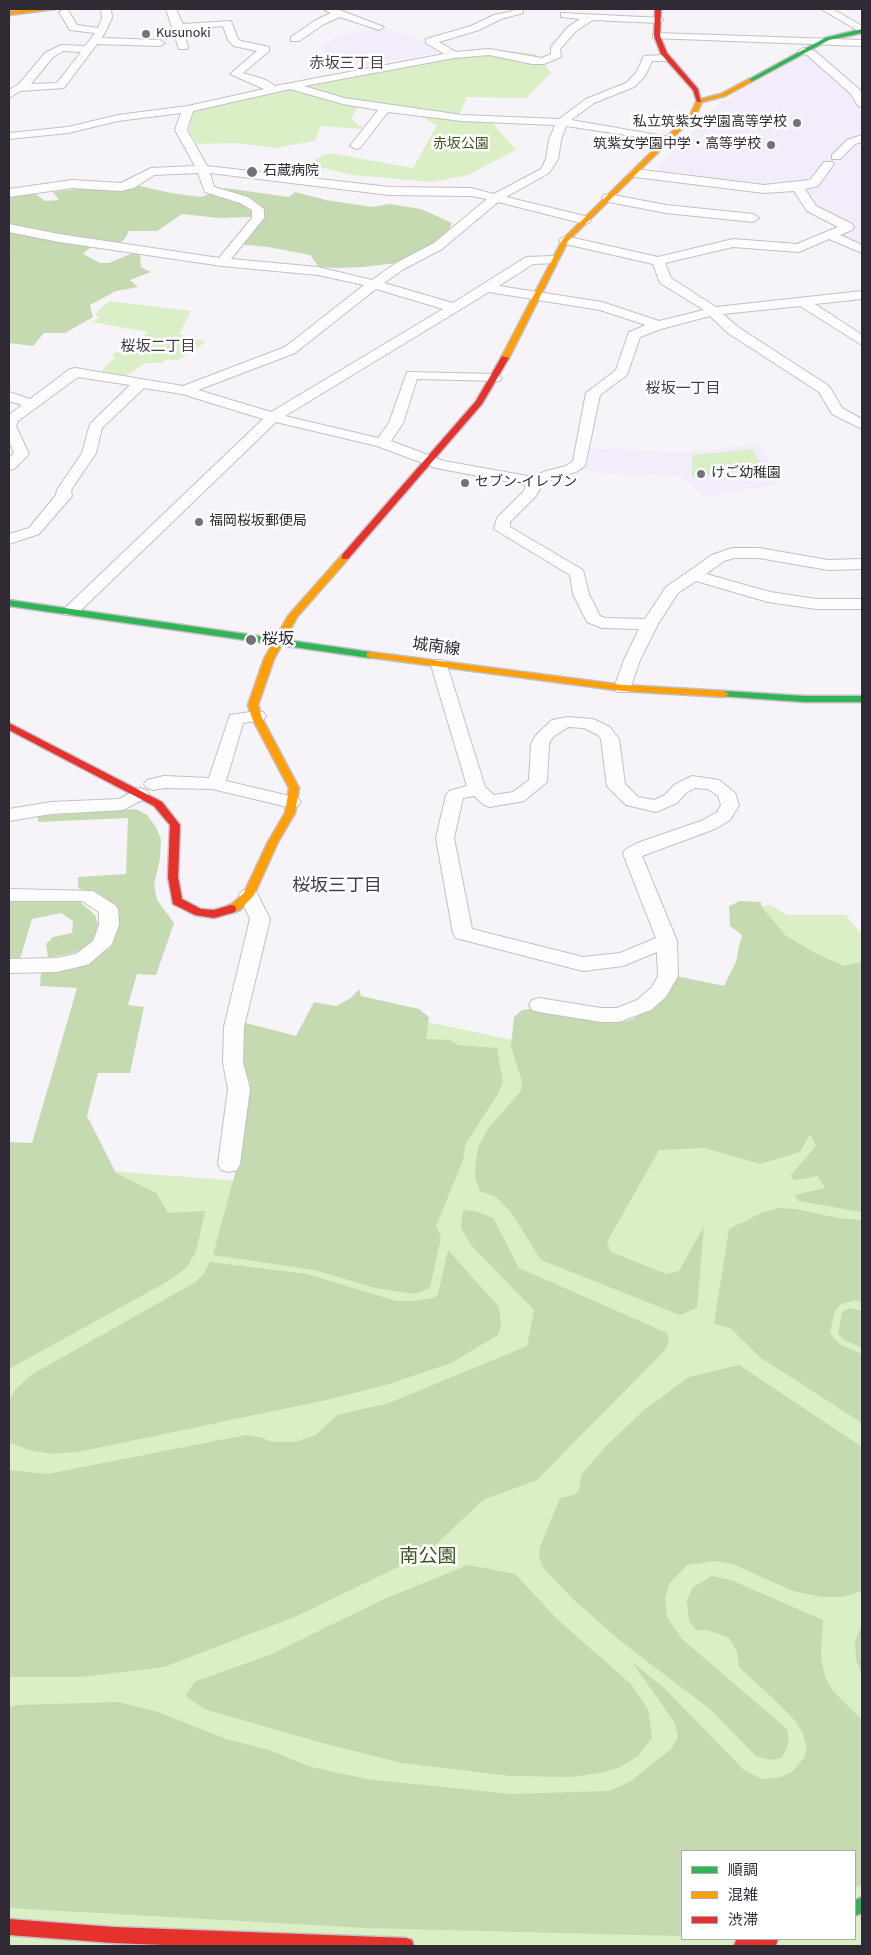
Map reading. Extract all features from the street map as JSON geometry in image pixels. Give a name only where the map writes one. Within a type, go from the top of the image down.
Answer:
[{"type":"main road","points":[[9,13],[52,9]]},
{"type":"main road","points":[[9,726],[146,789],[175,825],[173,877],[177,901],[199,912],[214,914],[236,907],[249,895],[273,842],[290,813],[294,788],[256,716],[253,705],[269,659],[293,616],[427,460],[480,402],[495,378],[553,260],[565,240],[694,114],[699,101],[696,90],[666,58],[657,36],[658,14]]},
{"type":"main road","points":[[699,101],[723,95],[820,42],[834,36],[862,30]]},
{"type":"main road","name":"城南線","points":[[9,603],[439,665],[623,688],[804,699],[862,699]]},
{"type":"main road","points":[[9,1927],[113,1935],[406,1946]]},
{"type":"main road","points":[[742,1946],[766,1940]]},
{"type":"street","points":[[9,95],[17,88],[60,86],[102,30],[107,18],[106,9]]},
{"type":"street","points":[[171,9],[179,27],[177,28],[183,47]]},
{"type":"street","points":[[328,9],[379,28]]},
{"type":"street","points":[[454,55],[430,41],[474,28],[498,16],[518,13],[518,9]]},
{"type":"street","points":[[826,9],[862,30]]},
{"type":"street","points":[[64,12],[74,28],[102,30]]},
{"type":"street","points":[[295,39],[320,22],[340,13]]},
{"type":"street","points":[[565,15],[590,17],[658,14]]},
{"type":"street","points":[[9,136],[58,132],[118,118],[188,109],[290,86],[454,55],[490,52],[532,61],[544,61],[558,55],[555,49],[560,42],[572,29],[590,17]]},
{"type":"street","points":[[179,27],[227,23],[233,40],[238,44],[265,49],[235,74],[262,82],[273,90]]},
{"type":"street","points":[[657,36],[862,43]]},
{"type":"street","points":[[23,87],[49,55],[61,48],[160,43]]},
{"type":"street","points":[[804,51],[810,53],[856,92],[862,104]]},
{"type":"street","points":[[184,390],[290,350],[318,330],[343,306],[374,284],[400,266],[438,246],[497,197],[544,171],[552,158],[555,140],[562,122],[590,101],[630,85],[641,74],[648,58],[666,58]]},
{"type":"street","points":[[290,86],[343,101],[385,108],[462,118],[562,122],[669,140]]},
{"type":"street","points":[[356,146],[385,108]]},
{"type":"street","points":[[188,109],[181,130],[202,169],[209,189],[244,200],[258,209],[258,218],[222,262]]},
{"type":"street","points":[[635,173],[764,189],[798,187],[814,183],[832,160],[851,142],[862,138]]},
{"type":"street","points":[[9,193],[72,184],[121,187],[130,185],[151,172],[202,169],[389,191],[471,192],[585,220]]},
{"type":"street","points":[[565,240],[638,254],[658,261],[733,244],[799,248],[832,236],[848,227],[811,208],[798,187]]},
{"type":"street","points":[[608,198],[647,206],[753,218]]},
{"type":"street","points":[[9,228],[59,238],[222,262],[318,271],[374,284],[456,308]]},
{"type":"street","points":[[832,236],[862,249]]},
{"type":"street","points":[[70,612],[273,417],[456,308],[530,260],[553,260]]},
{"type":"street","points":[[658,261],[665,280],[713,311],[733,330],[824,389],[837,411],[862,424]]},
{"type":"street","points":[[487,288],[562,302],[602,306],[658,325]]},
{"type":"street","points":[[9,466],[22,454],[9,426],[12,419],[30,403],[75,372],[184,390],[273,417],[382,443],[441,464],[534,482],[550,474],[572,469],[580,463],[594,393],[622,372],[634,335],[658,325],[674,323],[713,311],[862,295]]},
{"type":"street","points":[[803,302],[862,341]]},
{"type":"street","points":[[382,443],[396,423],[412,375],[495,378]]},
{"type":"street","points":[[9,539],[34,530],[64,496],[64,490],[89,452],[95,427],[107,413],[141,383]]},
{"type":"street","points":[[9,396],[30,403]]},
{"type":"street","points":[[534,482],[531,493],[502,521],[502,529],[577,573],[581,594],[593,618],[602,622],[650,624]]},
{"type":"street","points":[[623,688],[632,660],[650,624],[672,590],[718,558],[732,553],[759,553],[828,564],[862,564]]},
{"type":"street","points":[[694,575],[768,597],[816,604],[862,604]]},
{"type":"street","points":[[439,665],[477,789],[490,801],[518,797],[538,782],[540,744],[545,735],[558,724],[568,722],[586,723],[604,731],[610,739],[616,786],[632,801],[656,806],[671,799],[680,789],[692,782],[712,784],[726,793],[730,805],[724,816],[708,825],[644,847],[632,854],[667,941],[668,976],[659,992],[644,1005],[619,1015],[539,1005]]},
{"type":"street","points":[[216,785],[236,719],[256,716]]},
{"type":"street","points":[[9,815],[51,808],[123,804],[146,789],[164,782],[216,785],[292,802]]},
{"type":"street","points":[[477,789],[456,795],[445,838],[463,934],[583,964],[623,959],[667,941]]},
{"type":"street","points":[[9,895],[86,895],[108,909],[109,925],[102,944],[82,959],[57,965],[9,966]]},
{"type":"street","points":[[229,1164],[239,1089],[232,1062],[234,1027],[260,920],[249,895]]},
{"type":"shaded area","points":[[391,29],[423,41],[438,52],[354,69],[320,49],[338,35]]},
{"type":"shaded area","name":"筑紫女学園中学・高等学校","points":[[804,55],[809,55],[852,93],[859,104],[862,117],[862,245],[841,236],[854,226],[813,208],[803,189],[773,188],[653,173],[721,102]]},
{"type":"shaded area","name":"けご幼稚園","points":[[763,445],[777,484],[705,497],[682,477],[576,471],[589,461],[590,448],[677,452]]},
{"type":"green space","name":"赤坂公園","points":[[484,48],[536,54],[551,73],[526,98],[467,97],[459,115],[489,119],[516,150],[468,175],[431,182],[353,175],[305,164],[329,153],[413,168],[437,125],[403,108],[358,107],[351,119],[364,129],[321,126],[315,141],[274,148],[238,143],[197,144],[189,130],[194,109],[434,56]]},
{"type":"green space","points":[[127,183],[171,193],[201,197],[225,188],[289,197],[295,192],[326,200],[372,207],[389,204],[421,209],[452,223],[447,235],[404,262],[336,268],[319,267],[310,255],[268,247],[236,244],[254,217],[219,218],[182,214],[157,231],[129,231],[124,240],[114,247],[92,246],[83,254],[100,263],[109,263],[135,252],[140,255],[141,267],[151,272],[130,280],[138,287],[116,291],[90,305],[93,317],[65,333],[44,333],[33,346],[9,343],[9,255],[11,254],[9,253],[9,189],[27,187],[45,201],[59,200],[53,192]]},
{"type":"green space","points":[[109,301],[191,311],[179,334],[206,342],[176,361],[167,359],[162,363],[146,363],[126,376],[101,371],[115,357],[111,356],[116,352],[124,353],[148,332],[92,322],[99,318],[95,314]]},
{"type":"green space","points":[[752,449],[764,468],[692,477],[692,455]]},
{"type":"green space","points":[[136,809],[147,815],[156,827],[161,839],[160,859],[154,885],[157,900],[174,923],[156,975],[137,974],[128,1005],[144,1007],[130,1073],[98,1073],[87,1116],[116,1173],[156,1193],[168,1213],[205,1211],[196,1252],[187,1267],[170,1280],[9,1369],[9,1142],[32,1143],[77,988],[40,986],[41,973],[53,973],[82,966],[110,948],[117,932],[118,917],[111,903],[104,897],[78,888],[78,877],[126,874],[128,818],[38,822],[38,816]]},
{"type":"green space","points":[[740,901],[761,902],[761,906],[786,936],[817,954],[844,966],[862,962],[862,1212],[798,1201],[795,1195],[825,1188],[818,1176],[795,1180],[790,1176],[816,1146],[810,1134],[800,1152],[760,1164],[705,1148],[659,1150],[607,1242],[611,1252],[666,1274],[679,1271],[704,1226],[697,1308],[680,1315],[541,1260],[510,1211],[496,1197],[480,1191],[475,1178],[476,1159],[479,1145],[488,1129],[521,1091],[522,1081],[511,1047],[514,1017],[522,1010],[535,1008],[622,1022],[633,1019],[661,1000],[673,986],[676,976],[724,986],[736,962],[742,935],[730,926],[729,906]]},
{"type":"green space","points":[[9,902],[80,902],[95,915],[98,925],[93,940],[84,948],[74,953],[48,958],[46,944],[53,937],[72,933],[73,921],[61,913],[32,919],[20,959],[9,959]]},
{"type":"green space","name":"南公園","points":[[771,905],[787,915],[846,915],[862,935],[862,1946],[9,1946],[9,1163],[315,1187],[418,1020],[517,1041],[714,1006],[736,962],[739,944],[761,906]]},
{"type":"green space","points":[[359,989],[361,996],[419,1009],[429,1017],[426,1039],[450,1040],[458,1045],[497,1048],[503,1082],[498,1094],[466,1143],[463,1160],[436,1226],[441,1237],[430,1288],[414,1294],[375,1288],[315,1270],[213,1255],[237,1166],[250,1083],[242,1065],[242,1022],[296,1036],[314,1002],[336,1006],[351,998]]},
{"type":"green space","points":[[779,1208],[862,1220],[862,1302],[856,1300],[841,1304],[835,1311],[830,1332],[841,1345],[862,1354],[862,1423],[761,1358],[730,1328],[714,1324],[729,1229],[761,1213]]},
{"type":"green space","points":[[463,1210],[475,1211],[493,1218],[519,1268],[667,1333],[669,1342],[665,1350],[537,1480],[483,1500],[427,1553],[297,1616],[164,1667],[81,1677],[9,1677],[9,1470],[47,1474],[246,1435],[261,1437],[271,1442],[295,1442],[316,1435],[337,1415],[389,1403],[527,1346],[534,1310],[471,1245],[461,1228]]},
{"type":"green space","points":[[448,1250],[499,1307],[501,1327],[498,1335],[451,1363],[389,1384],[331,1399],[83,1451],[53,1454],[29,1450],[9,1442],[9,1400],[15,1390],[31,1375],[194,1283],[203,1275],[210,1262],[307,1274],[396,1301],[415,1301],[434,1298],[438,1294]]},
{"type":"green space","points":[[850,1308],[862,1311],[862,1348],[843,1339],[838,1333],[842,1312]]},
{"type":"green space","points":[[739,1365],[862,1447],[862,1591],[843,1597],[821,1597],[793,1591],[733,1564],[717,1561],[687,1565],[669,1584],[665,1599],[667,1617],[682,1639],[787,1729],[789,1741],[786,1750],[781,1758],[770,1760],[756,1756],[710,1709],[623,1643],[576,1602],[544,1569],[539,1557],[540,1547],[560,1498],[573,1495],[579,1491],[581,1475],[606,1446],[645,1409],[689,1377]]},
{"type":"green space","points":[[468,1565],[515,1574],[558,1620],[631,1684],[648,1709],[652,1738],[638,1756],[620,1767],[601,1773],[571,1777],[511,1776],[401,1763],[315,1741],[204,1709],[186,1696],[194,1682],[272,1654],[384,1599]]},
{"type":"green space","points":[[712,1576],[731,1580],[823,1620],[821,1656],[825,1677],[833,1691],[862,1720],[862,1885],[856,1887],[856,1850],[681,1850],[681,1935],[678,1936],[365,1928],[9,1908],[9,1707],[18,1705],[119,1702],[155,1711],[226,1739],[269,1750],[308,1766],[366,1779],[511,1794],[609,1791],[631,1781],[671,1749],[678,1737],[675,1723],[632,1662],[664,1688],[743,1769],[761,1779],[781,1777],[792,1772],[804,1758],[807,1749],[803,1734],[796,1722],[779,1704],[739,1667],[737,1651],[729,1638],[708,1630],[696,1630],[689,1621],[687,1601],[693,1587]]},
{"type":"green space","points":[[862,1626],[862,1675],[856,1660],[855,1640]]},
{"type":"traffic: fast","points":[[749,81],[827,39],[862,31]]},
{"type":"traffic: fast","points":[[9,603],[370,655]]},
{"type":"traffic: fast","points":[[724,694],[804,699],[862,699]]},
{"type":"traffic: fast","points":[[856,1908],[862,1905]]},
{"type":"traffic: slow","points":[[9,13],[52,9]]},
{"type":"traffic: slow","points":[[505,358],[565,240],[694,114],[699,101],[723,95],[749,81]]},
{"type":"traffic: slow","points":[[231,909],[249,895],[273,842],[290,813],[294,788],[257,718],[253,705],[269,659],[293,616],[345,557]]},
{"type":"traffic: slow","points":[[370,655],[623,688],[724,694]]},
{"type":"traffic: jam","points":[[658,9],[657,36],[664,54],[696,90],[699,101]]},
{"type":"traffic: jam","points":[[345,557],[479,402],[505,358]]},
{"type":"traffic: jam","points":[[9,726],[158,804],[175,825],[173,877],[177,901],[199,912],[214,914],[231,909]]},
{"type":"traffic: jam","points":[[9,1927],[113,1935],[406,1946]]},
{"type":"traffic: jam","points":[[742,1946],[766,1940]]},
{"type":"place","name":"Kusunoki","points":[[146,34]]},
{"type":"place","name":"私立筑紫女学園高等学校","points":[[797,123]]},
{"type":"place","name":"筑紫女学園中学・高等学校","points":[[771,145]]},
{"type":"place","name":"石蔵病院","points":[[252,172]]},
{"type":"place","name":"けご幼稚園","points":[[701,474]]},
{"type":"place","name":"セブン-イレブン","points":[[465,483]]},
{"type":"place","name":"福岡桜坂郵便局","points":[[199,522]]},
{"type":"place","name":"桜坂","points":[[251,640]]},
{"type":"district","name":"赤坂三丁目","points":[[347,65]]},
{"type":"district","name":"桜坂二丁目","points":[[158,348]]},
{"type":"district","name":"桜坂一丁目","points":[[683,390]]},
{"type":"district","name":"桜坂三丁目","points":[[337,887]]}]
